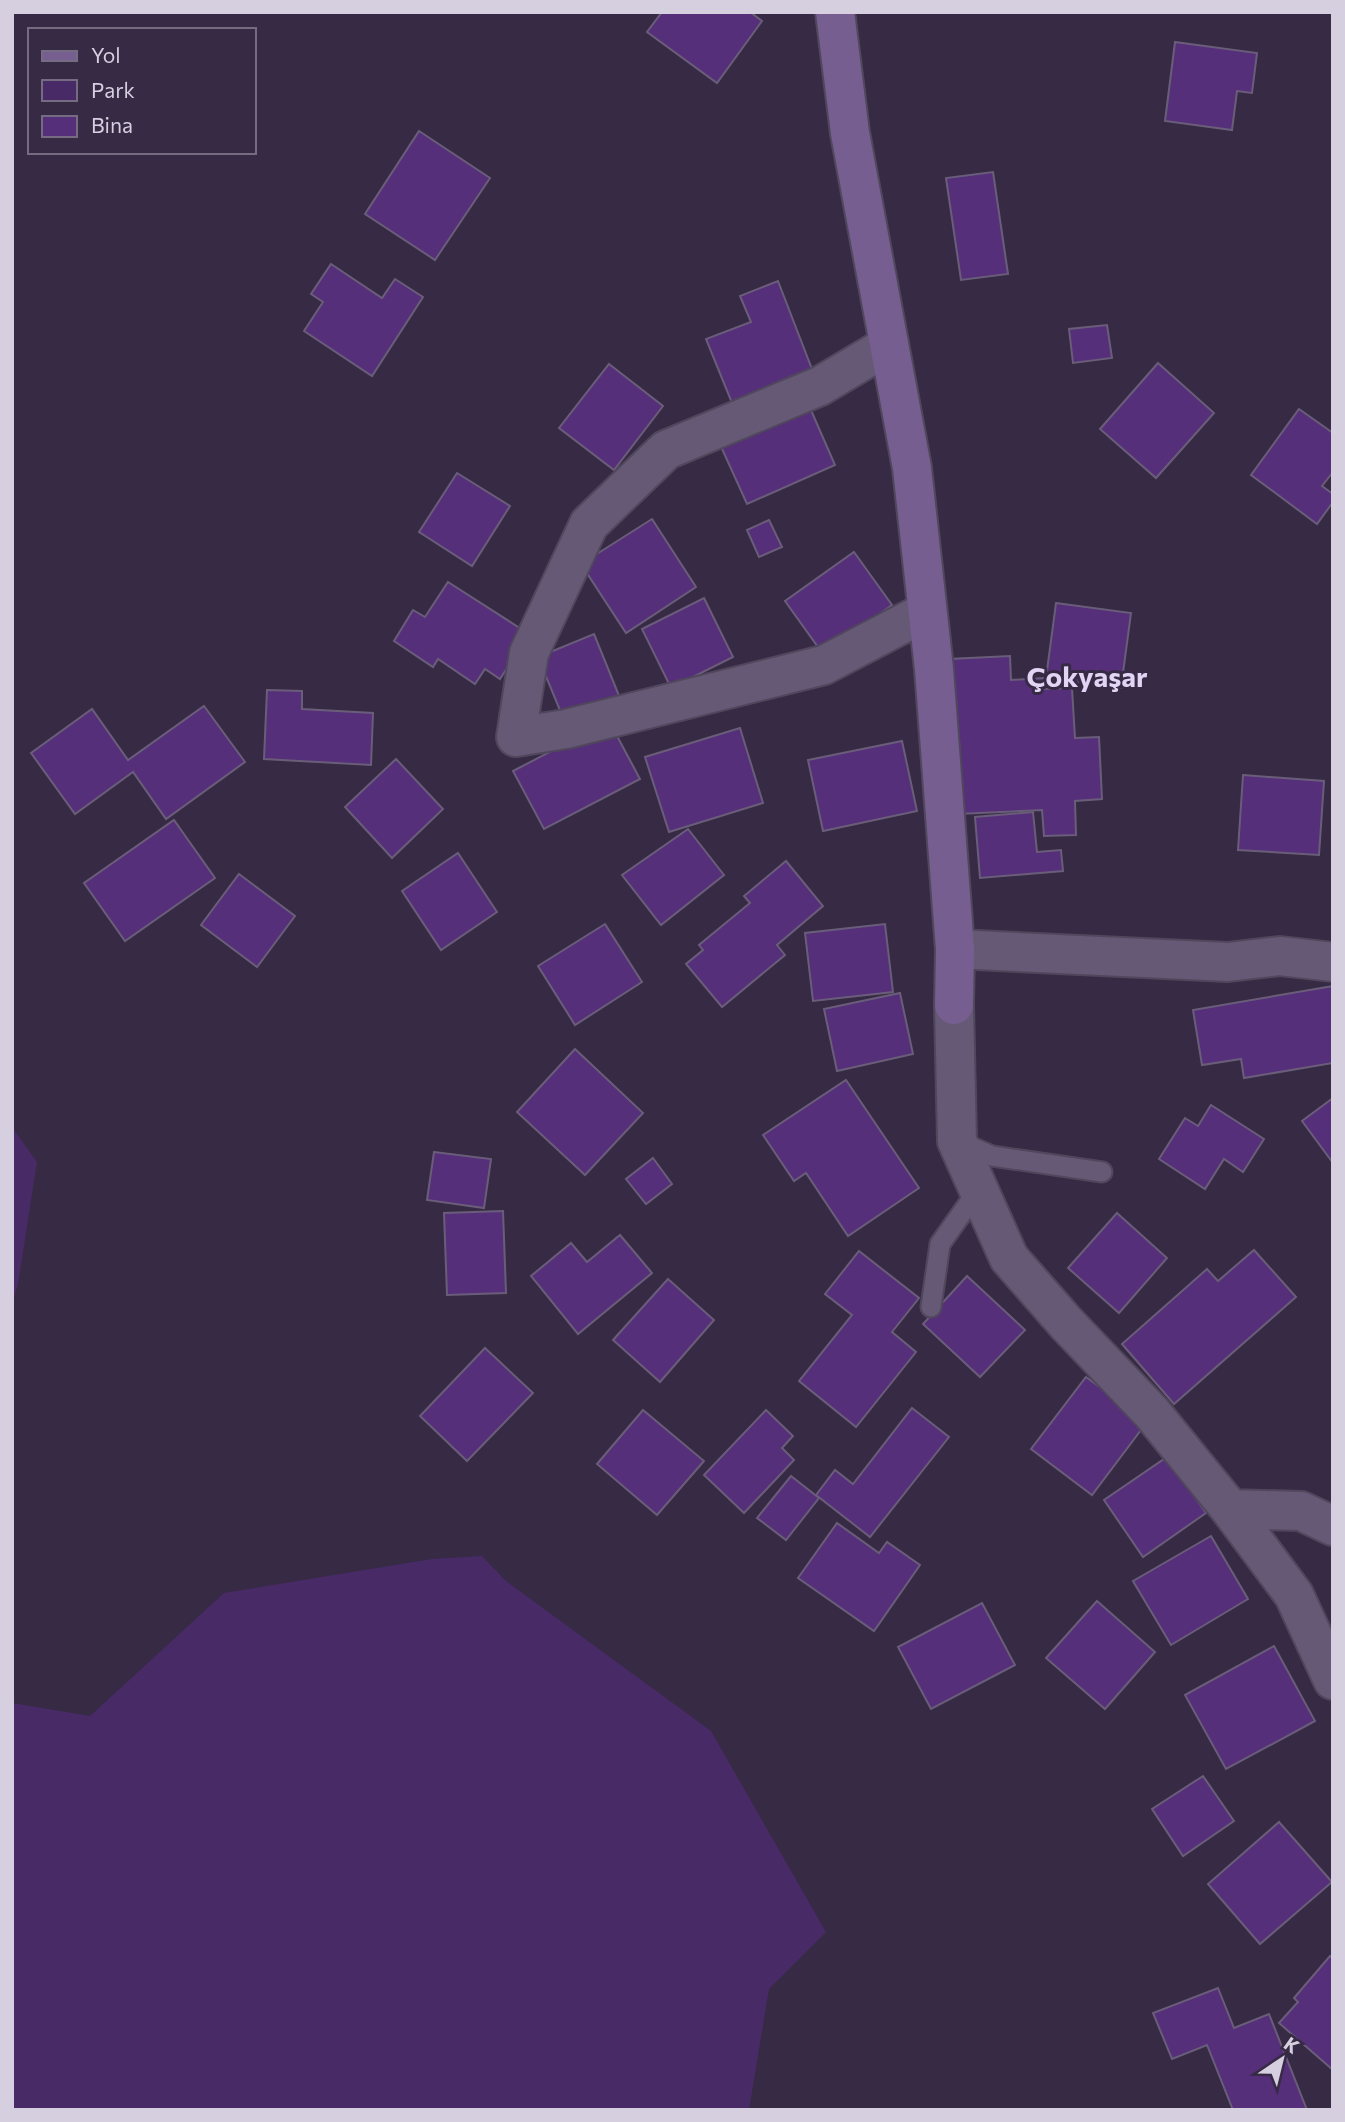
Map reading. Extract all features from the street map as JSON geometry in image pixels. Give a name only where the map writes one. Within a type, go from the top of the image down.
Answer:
[{"type":"street","points":[[835,12],[850,133],[912,468],[934,669],[955,948],[957,1141],[1009,1258],[1066,1323],[1152,1413],[1230,1509],[1294,1595],[1333,1680]]},
{"type":"street","points":[[889,345],[820,386],[666,450],[589,524],[529,653],[516,737],[566,729],[824,665],[927,611]]},
{"type":"street","points":[[955,948],[1228,962],[1280,956],[1333,962]]},
{"type":"street","points":[[1230,1509],[1301,1511],[1333,1527]]},
{"type":"lane","points":[[957,1141],[992,1156],[1102,1172]]},
{"type":"lane","points":[[931,1307],[940,1244],[979,1189]]},
{"type":"green space","points":[[12,1127],[37,1162],[18,1284],[12,1304]]},
{"type":"green space","points":[[482,1556],[506,1581],[711,1731],[826,1932],[769,1989],[749,2110],[12,2110],[12,1703],[90,1716],[224,1593],[432,1559]]},
{"type":"building","points":[[662,12],[750,12],[762,21],[717,83],[647,32]]},
{"type":"building","points":[[1175,42],[1257,53],[1252,93],[1237,91],[1232,130],[1165,121]]},
{"type":"building","points":[[419,131],[490,178],[435,260],[365,214]]},
{"type":"building","points":[[993,172],[1008,274],[961,280],[946,178]]},
{"type":"building","points":[[331,264],[382,298],[395,279],[423,297],[372,376],[304,331],[323,302],[311,294]]},
{"type":"building","points":[[778,281],[815,377],[734,408],[706,339],[751,322],[740,296]]},
{"type":"building","points":[[1107,325],[1112,358],[1073,363],[1069,329]]},
{"type":"building","points":[[1158,363],[1214,413],[1156,478],[1100,429]]},
{"type":"building","points":[[609,364],[663,406],[614,470],[559,428]]},
{"type":"building","points":[[807,401],[835,465],[747,504],[718,440]]},
{"type":"building","points":[[1299,409],[1333,433],[1333,472],[1322,486],[1333,494],[1333,502],[1317,524],[1251,475]]},
{"type":"building","points":[[457,473],[510,506],[472,566],[419,532]]},
{"type":"building","points":[[652,519],[696,587],[626,633],[581,564]]},
{"type":"building","points":[[769,520],[782,547],[759,557],[747,530]]},
{"type":"building","points":[[854,552],[892,605],[823,654],[785,601]]},
{"type":"building","points":[[448,582],[529,634],[500,679],[485,669],[475,684],[438,659],[433,667],[394,641],[413,610],[425,617]]},
{"type":"building","points":[[704,598],[733,657],[671,688],[642,629]]},
{"type":"building","points":[[1056,603],[1131,613],[1121,688],[1046,678]]},
{"type":"building","points":[[594,634],[622,703],[566,725],[538,657]]},
{"type":"building","points":[[1010,656],[1011,680],[1043,678],[1043,689],[1072,688],[1075,738],[1099,737],[1102,799],[1075,801],[1076,835],[1044,836],[1042,810],[958,814],[949,659]]},
{"type":"building","points":[[267,690],[302,691],[302,709],[373,713],[371,765],[264,759]]},
{"type":"building","points":[[204,706],[245,762],[166,819],[133,772],[75,814],[31,753],[92,709],[128,760]]},
{"type":"building","points":[[609,721],[640,779],[544,829],[513,771]]},
{"type":"building","points":[[740,728],[763,803],[669,832],[645,757]]},
{"type":"building","points":[[902,741],[917,811],[823,831],[808,760]]},
{"type":"building","points":[[396,759],[443,809],[392,858],[345,807]]},
{"type":"building","points":[[1243,775],[1324,781],[1319,855],[1238,850]]},
{"type":"building","points":[[1033,812],[1037,852],[1061,850],[1063,871],[980,878],[975,817]]},
{"type":"building","points":[[174,820],[215,878],[125,941],[84,883]]},
{"type":"building","points":[[688,829],[724,875],[661,925],[622,875]]},
{"type":"building","points":[[458,853],[497,912],[441,950],[402,891]]},
{"type":"building","points":[[786,861],[823,906],[777,945],[785,955],[722,1007],[686,964],[703,950],[699,945],[750,903],[744,896]]},
{"type":"building","points":[[239,874],[295,916],[257,967],[201,925]]},
{"type":"building","points":[[605,924],[642,982],[575,1025],[538,966]]},
{"type":"building","points":[[885,924],[893,992],[813,1001],[805,933]]},
{"type":"building","points":[[1333,986],[1333,1063],[1244,1078],[1241,1059],[1202,1065],[1193,1010]]},
{"type":"building","points":[[900,993],[913,1054],[837,1071],[824,1009]]},
{"type":"building","points":[[575,1049],[643,1113],[585,1175],[517,1112]]},
{"type":"building","points":[[846,1080],[919,1188],[848,1236],[806,1173],[794,1181],[763,1135]]},
{"type":"building","points":[[1333,1098],[1333,1163],[1302,1121]]},
{"type":"building","points":[[1211,1105],[1264,1139],[1243,1172],[1224,1159],[1205,1189],[1159,1159],[1185,1118],[1198,1126]]},
{"type":"building","points":[[434,1152],[491,1159],[484,1208],[427,1200]]},
{"type":"building","points":[[653,1158],[672,1184],[646,1204],[626,1179]]},
{"type":"building","points":[[503,1211],[506,1293],[447,1295],[444,1213]]},
{"type":"building","points":[[1117,1213],[1167,1258],[1119,1313],[1068,1268]]},
{"type":"building","points":[[620,1235],[652,1273],[578,1334],[531,1276],[571,1243],[587,1262]]},
{"type":"building","points":[[1254,1250],[1296,1297],[1174,1404],[1122,1344],[1207,1269],[1218,1281]]},
{"type":"building","points":[[859,1251],[919,1298],[892,1332],[916,1352],[856,1427],[799,1381],[852,1315],[825,1294]]},
{"type":"building","points":[[967,1276],[1025,1330],[980,1377],[923,1324]]},
{"type":"building","points":[[668,1279],[714,1320],[660,1382],[613,1340]]},
{"type":"building","points":[[485,1348],[533,1393],[467,1461],[420,1416]]},
{"type":"building","points":[[1086,1377],[1147,1422],[1092,1495],[1031,1449]]},
{"type":"building","points":[[912,1408],[949,1437],[870,1537],[816,1495],[835,1470],[853,1484]]},
{"type":"building","points":[[643,1410],[704,1461],[657,1515],[597,1464]]},
{"type":"building","points":[[766,1410],[793,1436],[782,1448],[794,1460],[744,1513],[704,1475]]},
{"type":"building","points":[[1167,1457],[1206,1513],[1143,1557],[1104,1500]]},
{"type":"building","points":[[791,1476],[819,1498],[786,1540],[757,1518]]},
{"type":"building","points":[[837,1523],[879,1553],[887,1542],[920,1565],[874,1631],[798,1578]]},
{"type":"building","points":[[1211,1536],[1248,1599],[1171,1645],[1133,1581]]},
{"type":"building","points":[[1097,1601],[1155,1652],[1105,1709],[1046,1658]]},
{"type":"building","points":[[982,1603],[1015,1665],[931,1709],[898,1647]]},
{"type":"building","points":[[1274,1646],[1315,1721],[1226,1769],[1185,1695]]},
{"type":"building","points":[[1203,1776],[1234,1821],[1183,1856],[1152,1809]]},
{"type":"building","points":[[1279,1822],[1332,1882],[1260,1944],[1208,1884]]},
{"type":"building","points":[[1330,1956],[1333,1959],[1333,2070],[1279,2023],[1298,2002],[1294,1998]]},
{"type":"building","points":[[1218,1988],[1234,2028],[1269,2014],[1307,2110],[1233,2110],[1207,2045],[1172,2059],[1153,2013]]},
{"type":"district","name":"Çokyaşar","points":[[1087,676]]}]
